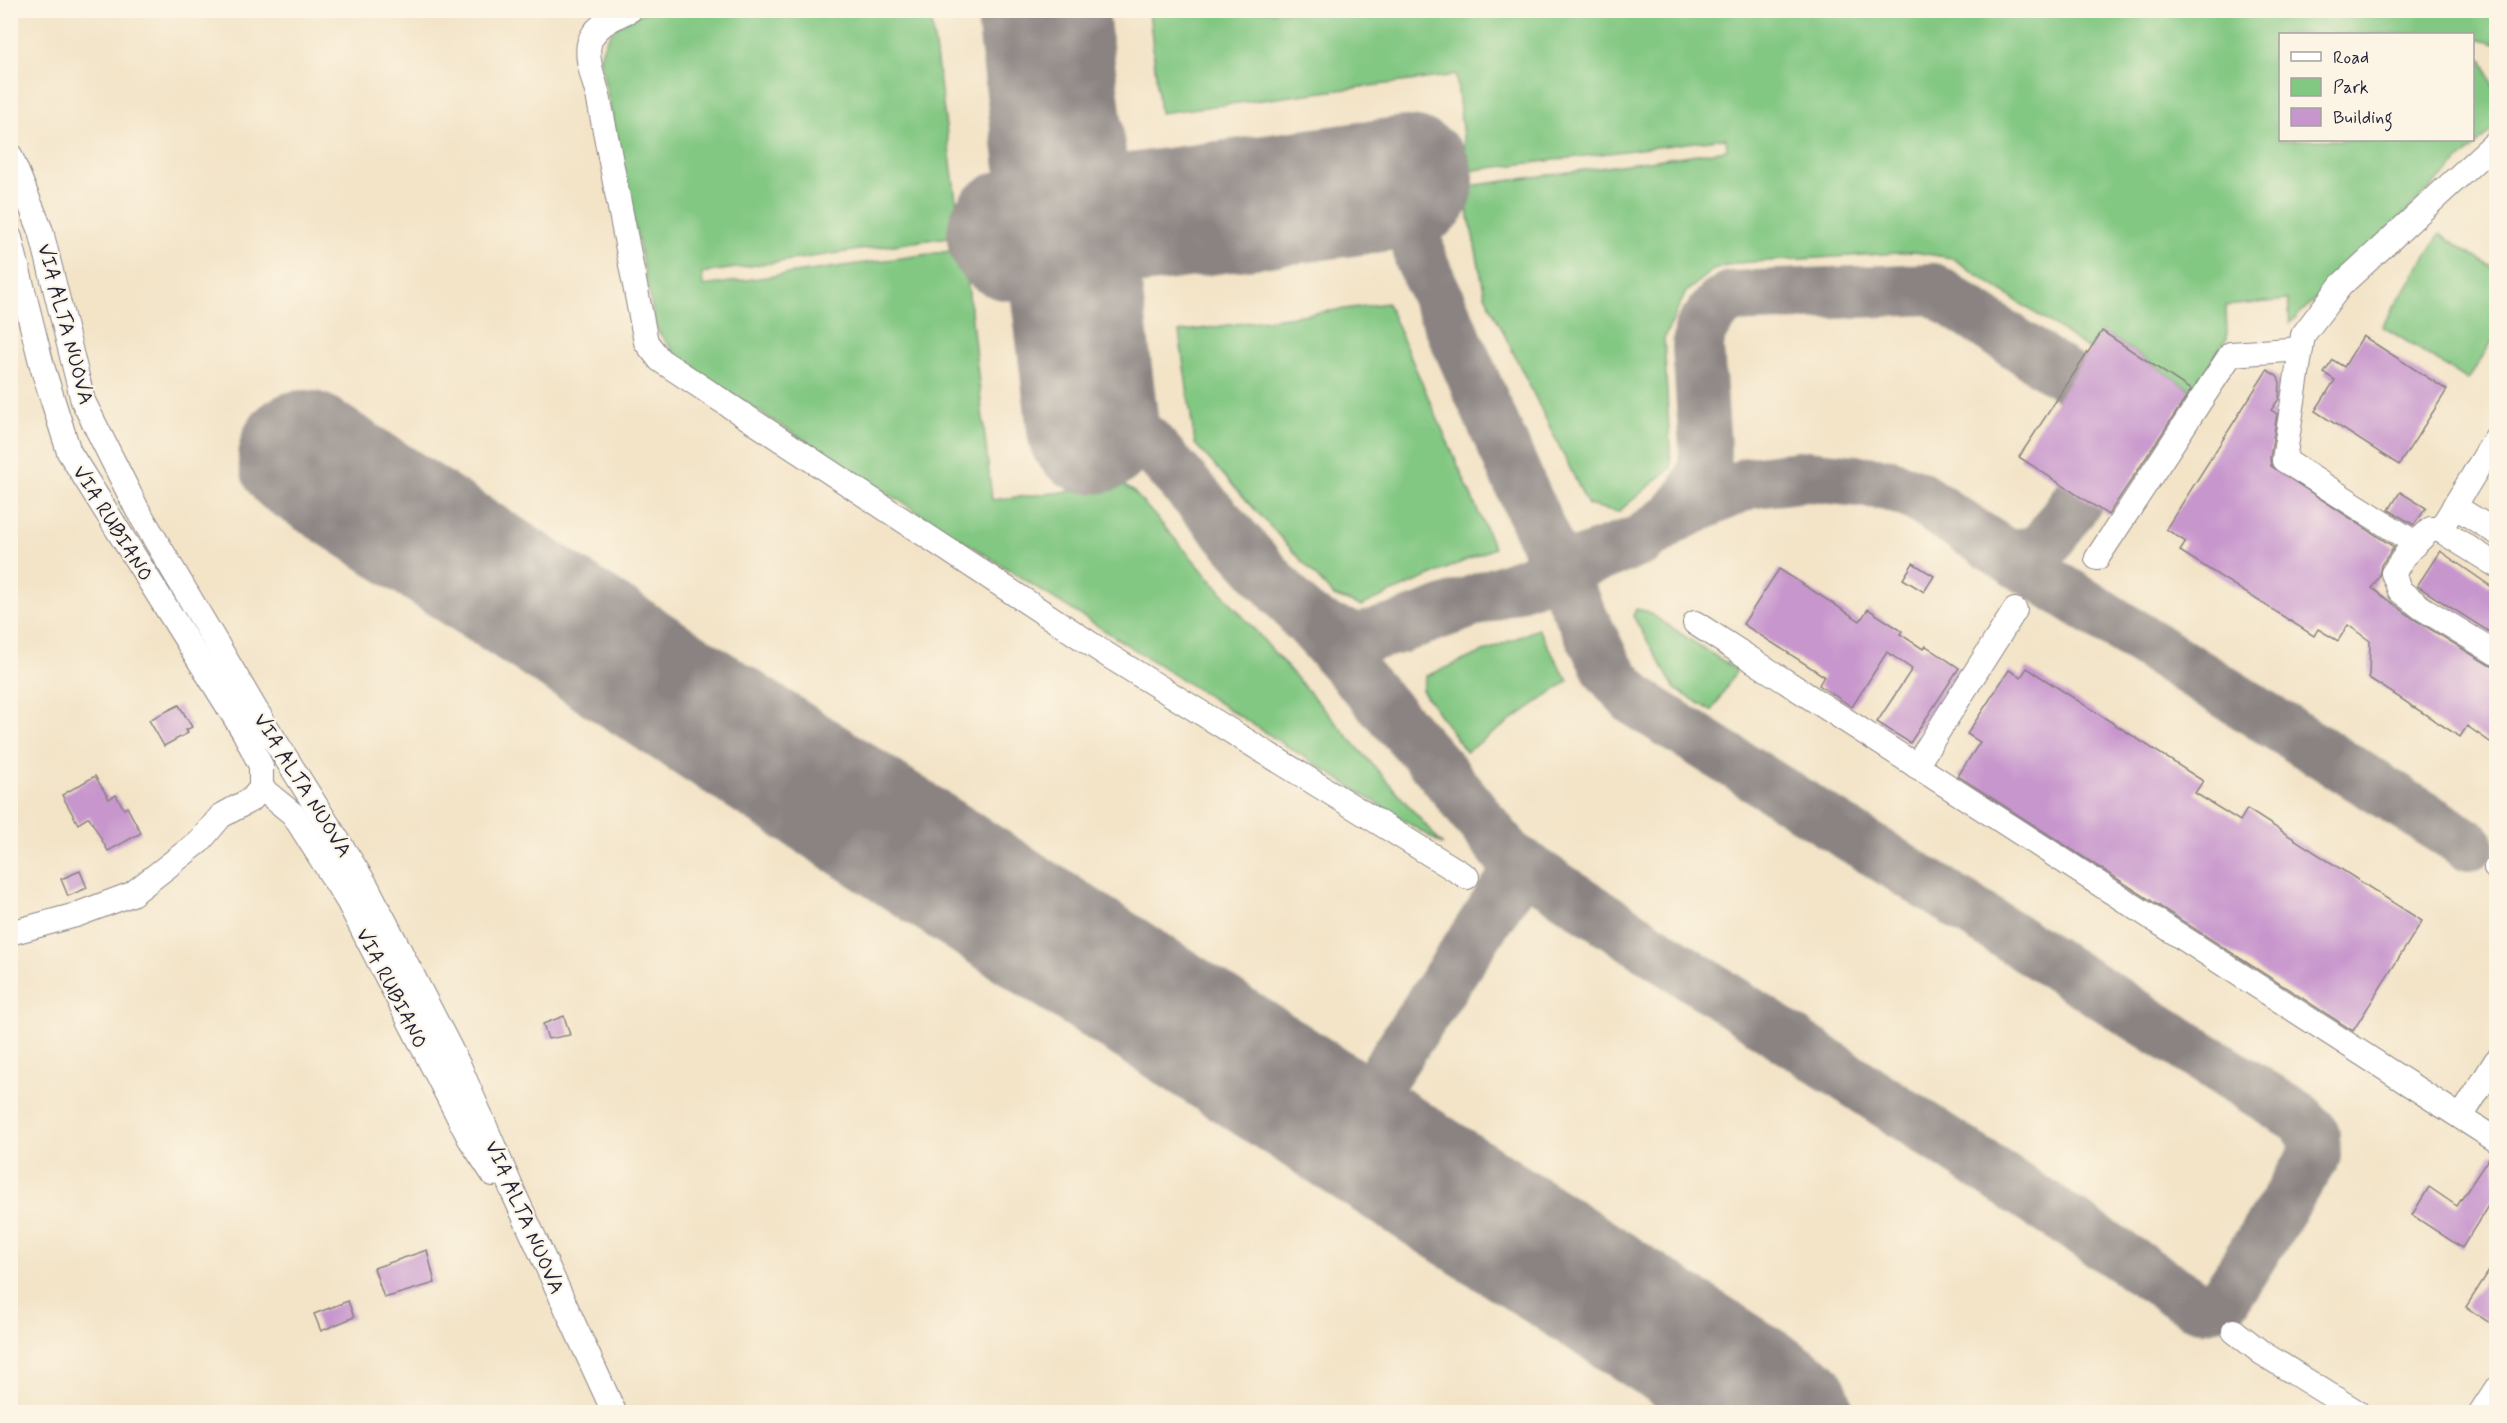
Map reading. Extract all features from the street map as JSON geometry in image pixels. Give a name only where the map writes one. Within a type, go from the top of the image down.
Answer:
[{"type":"street","points":[[630,10],[608,20],[595,32],[586,47],[598,95],[646,342],[660,360],[1109,656],[1467,877]]},
{"type":"street","points":[[2415,543],[2284,460],[2303,335],[2341,285],[2496,142]]},
{"type":"street","name":"VIA ALTA NUOVA","points":[[10,155],[41,231],[83,401],[143,519],[257,712],[368,887],[460,1068],[514,1194],[614,1413]]},
{"type":"street","name":"VIA RUBIANO","points":[[10,238],[42,366],[69,452],[244,732],[261,766],[261,788],[293,814],[348,901],[470,1139],[496,1178],[514,1194]]},
{"type":"street","points":[[2097,558],[2231,354],[2301,349]]},
{"type":"street","points":[[2440,530],[2496,438]]},
{"type":"street","points":[[2454,506],[2496,532]]},
{"type":"street","points":[[2496,565],[2440,530],[2431,529],[2415,543],[2393,573],[2400,591],[2422,608],[2496,654]]},
{"type":"street","points":[[1916,765],[2014,610]]},
{"type":"street","points":[[1695,623],[2496,1140]]},
{"type":"street","points":[[10,933],[76,915],[132,894],[200,841],[221,816],[252,799],[261,788]]},
{"type":"street","points":[[2461,1117],[2496,1061]]},
{"type":"street","points":[[2234,1331],[2262,1353],[2357,1413]]},
{"type":"street","points":[[2481,1413],[2496,1389]]},
{"type":"green space","points":[[647,11],[930,11],[961,235],[702,273],[703,286],[964,249],[992,500],[1123,485],[1133,491],[1443,845],[681,362],[658,331],[654,318],[600,59],[602,49],[610,34],[622,23]]},
{"type":"green space","points":[[1149,11],[2496,11],[2496,44],[2474,38],[2474,33],[2279,33],[2279,141],[2474,141],[2474,56],[2483,60],[2496,93],[2496,126],[2290,323],[2288,300],[2226,306],[2227,338],[2193,391],[2102,331],[2089,349],[1952,258],[1914,252],[1736,263],[1713,270],[1686,292],[1664,339],[1671,468],[1618,512],[1588,505],[1485,295],[1463,187],[1727,150],[1726,138],[1467,171],[1456,75],[1160,113]]},
{"type":"green space","points":[[2440,234],[2496,270],[2496,335],[2468,380],[2382,326]]},
{"type":"green space","points":[[1387,303],[1494,548],[1361,606],[1334,596],[1195,444],[1179,332]]},
{"type":"green space","points":[[1636,609],[1646,611],[1737,670],[1712,711],[1675,689],[1633,616]]},
{"type":"green space","points":[[1538,629],[1568,681],[1466,752],[1422,690],[1426,676]]},
{"type":"building","points":[[2102,331],[2191,390],[2108,515],[2019,457]]},
{"type":"building","points":[[2363,336],[2447,390],[2399,465],[2315,411],[2335,380],[2324,373],[2333,360],[2344,367]]},
{"type":"building","points":[[2267,370],[2277,376],[2280,382],[2279,399],[2271,410],[2277,414],[2270,458],[2271,466],[2394,547],[2381,565],[2379,576],[2372,588],[2415,620],[2496,667],[2496,746],[2467,726],[2460,737],[2369,678],[2370,641],[2348,625],[2338,641],[2318,629],[2314,636],[2180,551],[2186,542],[2166,529]]},
{"type":"building","points":[[2400,492],[2426,508],[2414,525],[2389,510]]},
{"type":"building","points":[[2440,551],[2496,590],[2494,635],[2417,586]]},
{"type":"building","points":[[1913,563],[1934,576],[1924,592],[1903,579]]},
{"type":"building","points":[[1779,569],[1860,621],[1868,609],[1902,631],[1900,634],[1923,649],[1926,646],[1959,668],[1910,743],[1877,722],[1912,669],[1887,652],[1852,707],[1819,685],[1824,676],[1743,624]]},
{"type":"building","points":[[2027,668],[2203,781],[2195,793],[2240,821],[2247,809],[2422,921],[2353,1031],[1958,776],[1980,742],[1967,734],[2009,670],[2021,677]]},
{"type":"building","points":[[179,705],[192,727],[186,730],[188,733],[164,746],[149,720]]},
{"type":"building","points":[[95,776],[109,799],[116,795],[124,809],[127,807],[141,833],[108,851],[89,817],[78,824],[62,795]]},
{"type":"building","points":[[80,871],[87,888],[68,896],[61,879]]},
{"type":"building","points":[[564,1016],[570,1035],[548,1039],[543,1024]]},
{"type":"building","points":[[2492,1153],[2496,1154],[2496,1193],[2462,1248],[2412,1215],[2429,1187],[2457,1206]]},
{"type":"building","points":[[427,1250],[435,1283],[384,1298],[374,1268]]},
{"type":"building","points":[[2496,1260],[2496,1327],[2466,1307]]},
{"type":"building","points":[[348,1301],[354,1317],[321,1331],[314,1314]]},
{"type":"taxiway","points":[[1093,428],[1146,440],[1438,767],[1508,855],[2194,1304],[2210,1306],[2226,1296],[2315,1155],[2314,1135],[2300,1118],[1634,700],[1609,671],[1558,570],[1420,258],[1408,182]]},
{"type":"taxiway","points":[[1673,518],[1693,493],[1704,469],[1705,447],[1698,348],[1700,330],[1719,305],[1731,297],[1933,289],[2069,378]]},
{"type":"taxiway","points":[[1303,617],[1329,630],[1358,639],[1399,628],[1640,541],[1673,518],[1748,483],[1807,476],[1888,484],[1917,496],[2006,555],[2469,845]]},
{"type":"taxiway","points":[[2006,555],[2031,553],[2045,545],[2078,499]]},
{"type":"taxiway","points":[[1348,1129],[1523,864]]},
{"type":"runway","points":[[1044,24],[1093,428]]},
{"type":"runway","points":[[1013,235],[1408,182]]},
{"type":"runway","points":[[304,456],[1787,1412]]}]
